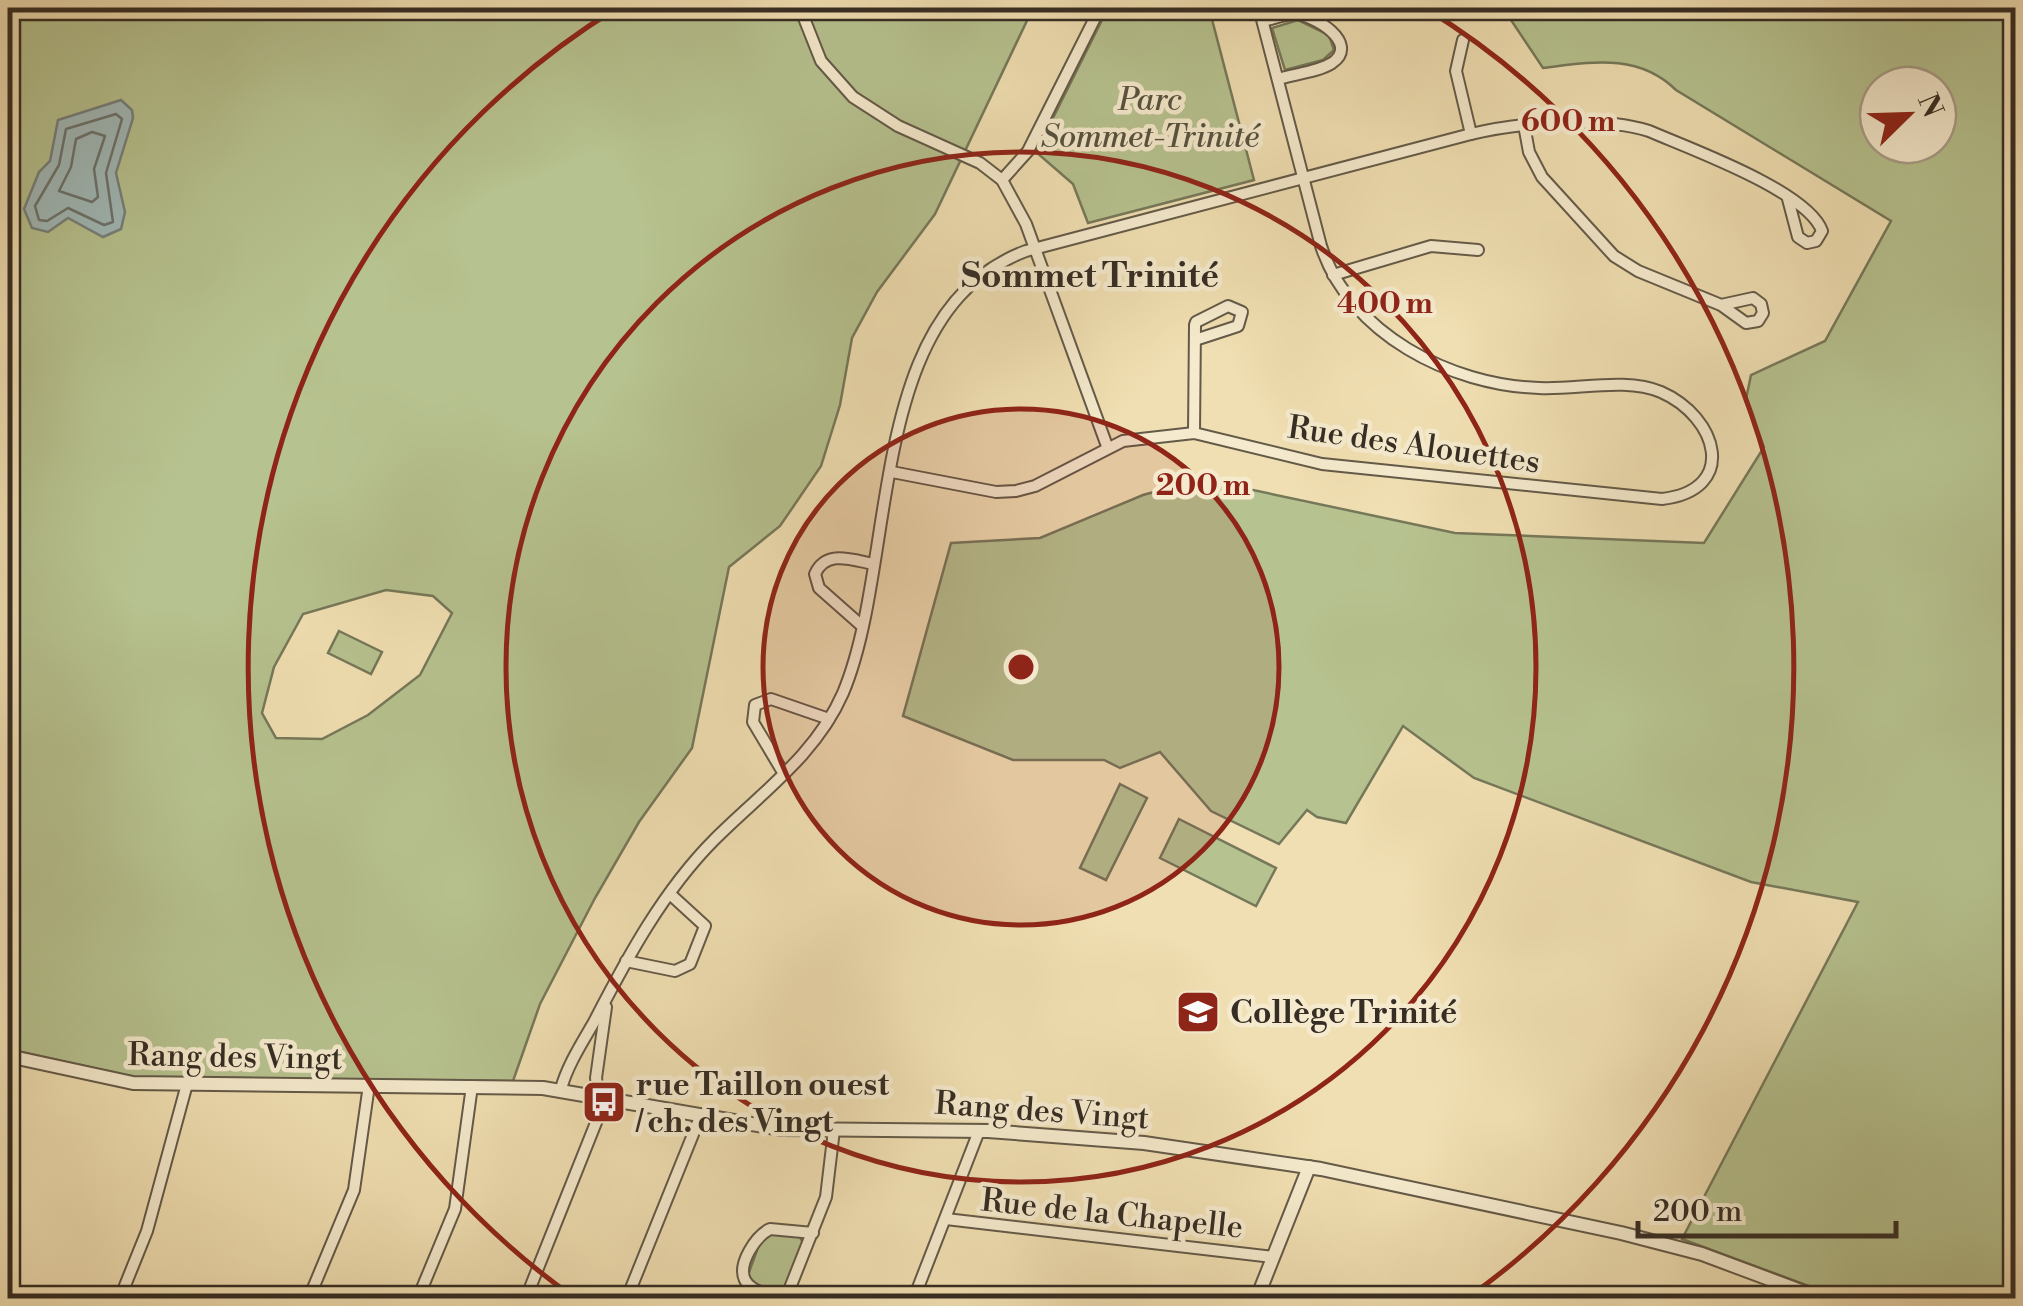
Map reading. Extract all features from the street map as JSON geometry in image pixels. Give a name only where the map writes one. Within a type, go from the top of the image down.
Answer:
[{"type":"street","points":[[800,8],[821,61],[852,97],[898,126],[980,163],[1002,180],[1018,204],[1107,446]]},
{"type":"street","points":[[1002,180],[1028,151],[1100,8]]},
{"type":"street","points":[[1259,8],[1332,275],[1431,246],[1478,250]]},
{"type":"street","points":[[1263,21],[1299,14],[1332,31],[1340,41],[1339,53],[1332,63],[1278,78]]},
{"type":"street","points":[[1464,40],[1456,71],[1471,134]]},
{"type":"street","points":[[1524,126],[1538,171],[1609,251],[1638,271],[1720,305]]},
{"type":"street","points":[[561,1090],[626,961],[670,894],[702,853],[784,774],[830,719],[850,675],[862,626],[912,381],[936,325],[983,276],[1034,249],[1471,134],[1524,126],[1644,129],[1766,182],[1788,198]]},
{"type":"street","name":"Rue des Alouettes","points":[[892,472],[996,492],[1016,492],[1050,479],[1107,446],[1138,437],[1194,433],[1322,464],[1386,472],[1662,499],[1688,494],[1700,484],[1713,457],[1712,444],[1698,418],[1677,400],[1641,387],[1513,386],[1426,358],[1375,328],[1332,275]]},
{"type":"street","points":[[1194,433],[1195,325],[1202,316],[1231,306],[1241,310],[1238,326],[1196,340]]},
{"type":"street","points":[[862,626],[823,593],[815,574],[821,563],[831,558],[874,564]]},
{"type":"street","points":[[784,774],[753,722],[757,703],[771,699],[830,719]]},
{"type":"street","points":[[626,961],[676,972],[690,964],[705,926],[670,894]]},
{"type":"street","points":[[526,1298],[591,1138],[600,1097],[596,1078],[612,987]]},
{"type":"street","name":"Rang des Vingt","points":[[8,1056],[98,1079],[561,1090],[781,1129],[1100,1137],[1309,1166],[1647,1238],[1820,1298]]},
{"type":"street","points":[[120,1298],[147,1231],[187,1084]]},
{"type":"street","points":[[309,1298],[354,1190],[369,1086]]},
{"type":"street","points":[[418,1298],[455,1209],[472,1086]]},
{"type":"street","points":[[627,1298],[700,1117]]},
{"type":"street","points":[[786,1298],[828,1188],[834,1130]]},
{"type":"street","points":[[914,1298],[979,1131]]},
{"type":"street","points":[[1256,1298],[1309,1166]]},
{"type":"street","name":"Rue de la Chapelle","points":[[946,1219],[1273,1258]]},
{"type":"street","points":[[774,1298],[754,1289],[744,1278],[744,1266],[756,1240],[765,1230],[778,1228],[813,1233]]},
{"type":"green space","points":[[8,8],[1033,8],[935,214],[877,292],[852,338],[840,405],[821,466],[780,526],[729,567],[692,748],[639,822],[595,898],[540,1004],[513,1081],[134,1077],[8,1049]],"holes":[[[386,590],[433,596],[452,613],[420,675],[368,715],[322,739],[276,738],[262,713],[274,667],[303,614]]]},
{"type":"green space","name":"Parc Sommet-Trinité","points":[[1108,8],[1209,8],[1254,180],[1088,223],[1073,184],[1036,152]]},
{"type":"green space","points":[[1503,8],[2015,8],[2015,1298],[1841,1298],[1682,1239],[1858,902],[1751,882],[1474,778],[1403,726],[1346,823],[1317,817],[1307,810],[1279,844],[1211,811],[1160,752],[1120,768],[1104,760],[1013,760],[903,716],[951,543],[1040,538],[1143,495],[1201,479],[1455,533],[1704,543],[1764,447],[1746,399],[1751,375],[1825,341],[1891,221],[1646,70],[1614,63],[1543,68]]},
{"type":"green space","points":[[1298,20],[1329,35],[1334,50],[1323,60],[1285,70],[1272,28]]},
{"type":"green space","points":[[339,631],[382,652],[371,674],[328,653]]},
{"type":"green space","points":[[1120,784],[1147,798],[1106,880],[1080,868]]},
{"type":"green space","points":[[1179,819],[1276,868],[1256,906],[1160,858]]},
{"type":"green space","points":[[774,1233],[799,1235],[803,1243],[786,1285],[777,1292],[753,1283],[748,1275],[760,1242]]},
{"type":"water","points":[[121,100],[132,110],[133,118],[116,173],[125,212],[121,229],[103,237],[68,218],[48,232],[32,228],[24,209],[39,172],[50,161],[58,120]]},
{"type":"place","name":"Collège Trinité","points":[[1198,1012]]},
{"type":"place","name":"rue Taillon ouest / ch. des Vingt","points":[[604,1102]]},
{"type":"district","name":"Sommet Trinité","points":[[1090,275]]}]
